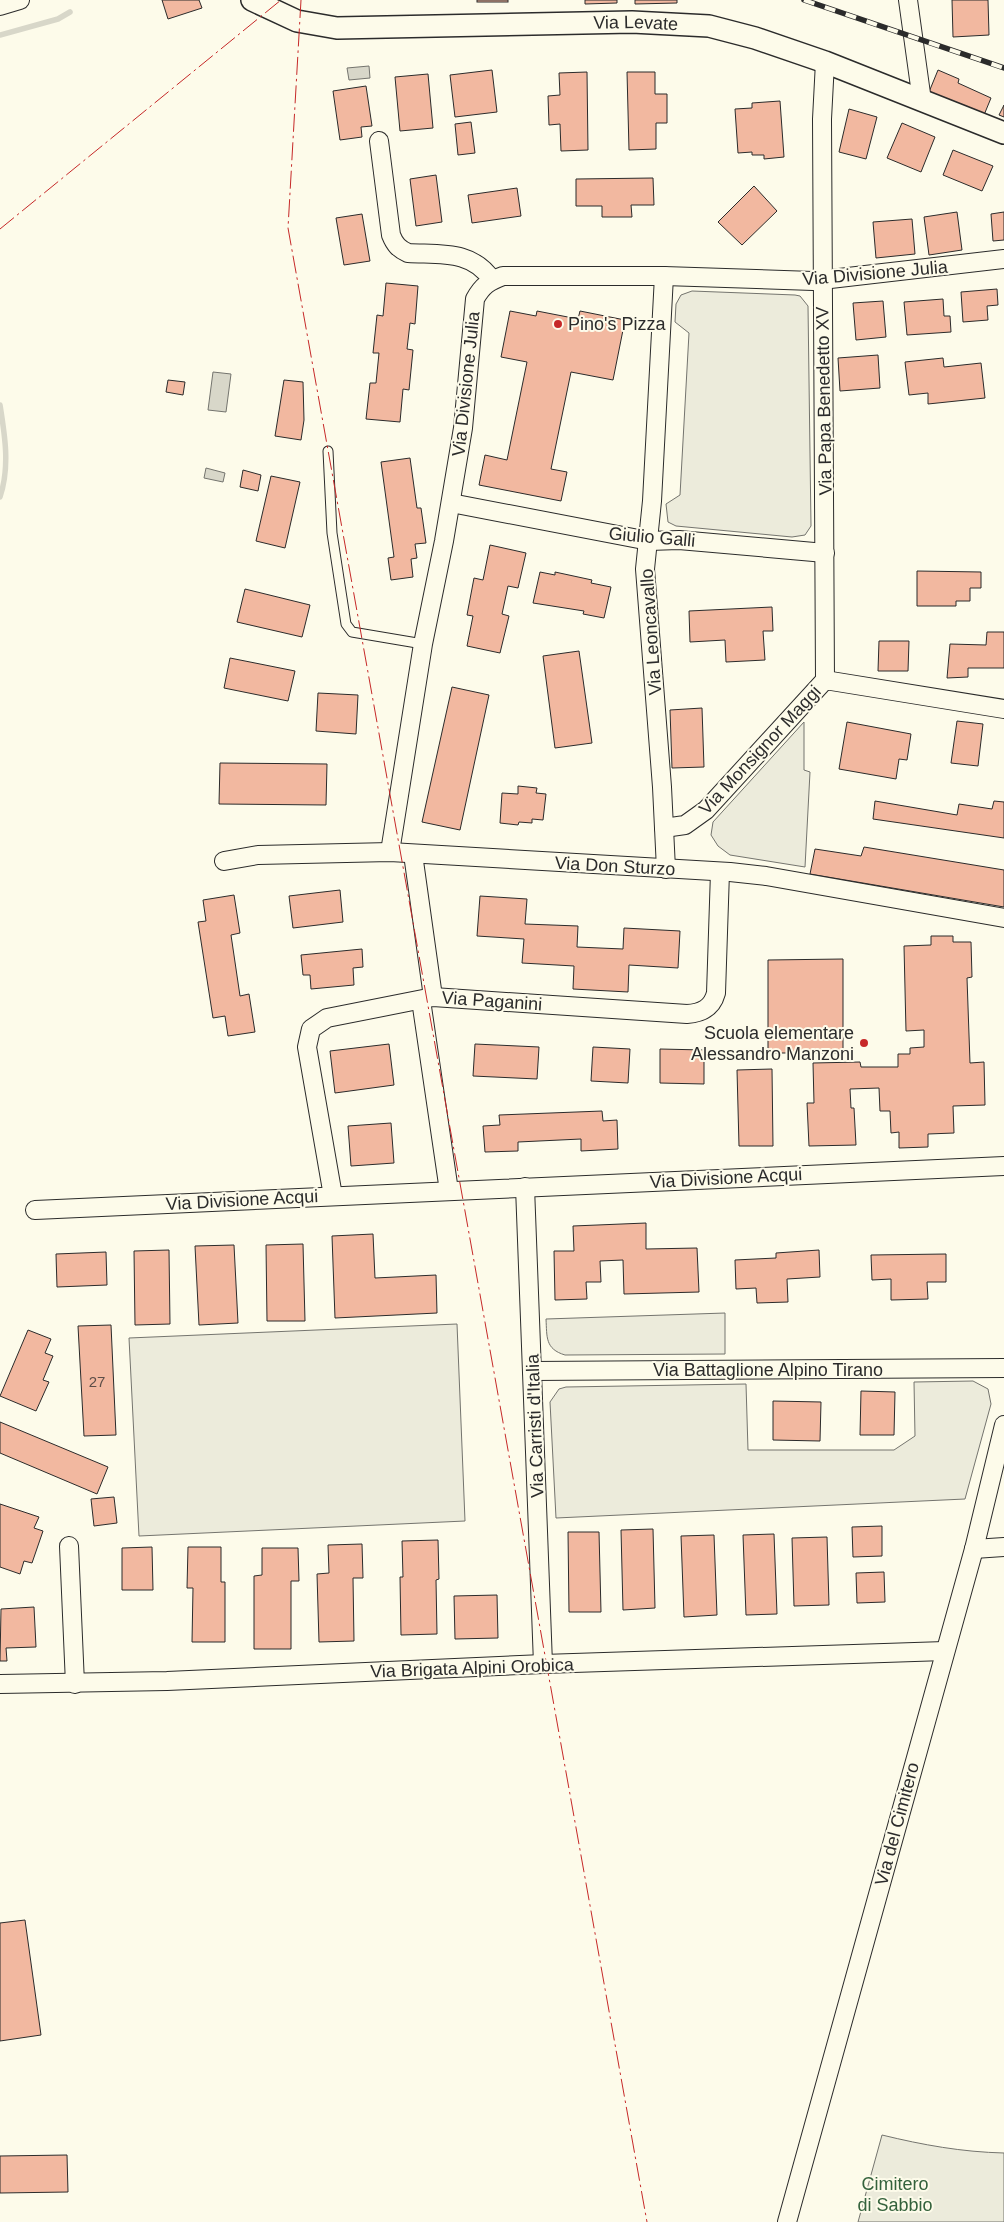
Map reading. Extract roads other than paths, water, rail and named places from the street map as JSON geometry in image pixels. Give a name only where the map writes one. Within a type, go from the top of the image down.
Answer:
[{"type":"street","points":[[0,6],[20,0]]},
{"type":"street","name":"Via Levate","points":[[252,0],[298,21],[337,28],[615,22],[694,24],[755,38],[825,62],[1004,133]]},
{"type":"street","points":[[908,0],[922,101]]},
{"type":"street","name":"Via Papa Benedetto XV","points":[[825,62],[822,119],[825,680]]},
{"type":"street","points":[[380,141],[394,243],[400,250],[408,253],[468,258],[485,270],[492,280]]},
{"type":"street","name":"Via Divisione Julia","points":[[390,852],[423,644],[451,503],[463,428],[475,299],[482,287],[492,280],[503,276],[664,276],[823,281],[1004,259]]},
{"type":"street","name":"Via Leoncavallo","points":[[664,276],[663,326],[649,541],[645,569],[666,869]]},
{"type":"street","name":"Giulio Galli","points":[[451,503],[649,541],[679,540],[825,553]]},
{"type":"street","name":"Via Monsignor Maggi","points":[[664,828],[685,824],[706,810],[825,680],[1004,708]]},
{"type":"street","name":"Via Don Sturzo","points":[[224,861],[258,855],[390,852],[720,872],[766,876],[1004,918]]},
{"type":"street","points":[[413,854],[448,1191]]},
{"type":"street","name":"Via Paganini","points":[[333,1196],[307,1054],[308,1035],[316,1025],[332,1016],[427,998],[687,1014],[701,1012],[712,1004],[716,993],[720,872]]},
{"type":"street","name":"Via Divisione Acqui","points":[[35,1210],[1004,1166]]},
{"type":"street","name":"Via Carristi d'Italia","points":[[525,1187],[544,1664]]},
{"type":"street","name":"Via Battaglione Alpino Tirano","points":[[532,1371],[1004,1368]]},
{"type":"street","name":"Via del Cimitero","points":[[787,2222],[974,1549],[1004,1425]]},
{"type":"street","points":[[69,1546],[75,1684]]},
{"type":"street","points":[[974,1549],[1004,1547]]},
{"type":"street","name":"Via Brigata Alpini Orobica","points":[[0,1684],[75,1684],[544,1664],[945,1651]]},
{"type":"lane","points":[[328,451],[332,533],[346,624],[352,632],[423,644]]},
{"type":"waterway","points":[[0,35],[58,19],[70,12]]},
{"type":"waterway","points":[[0,405],[6,463],[0,497]]},
{"type":"railway","points":[[804,0],[1004,68]]},
{"type":"place","name":"Pino's Pizza","points":[[558,324]]},
{"type":"place","name":"Scuola elementare Alessandro Manzoni","points":[[864,1043]]},
{"type":"park label","name":"Cimitero di Sabbio","points":[[895,2194]]}]
